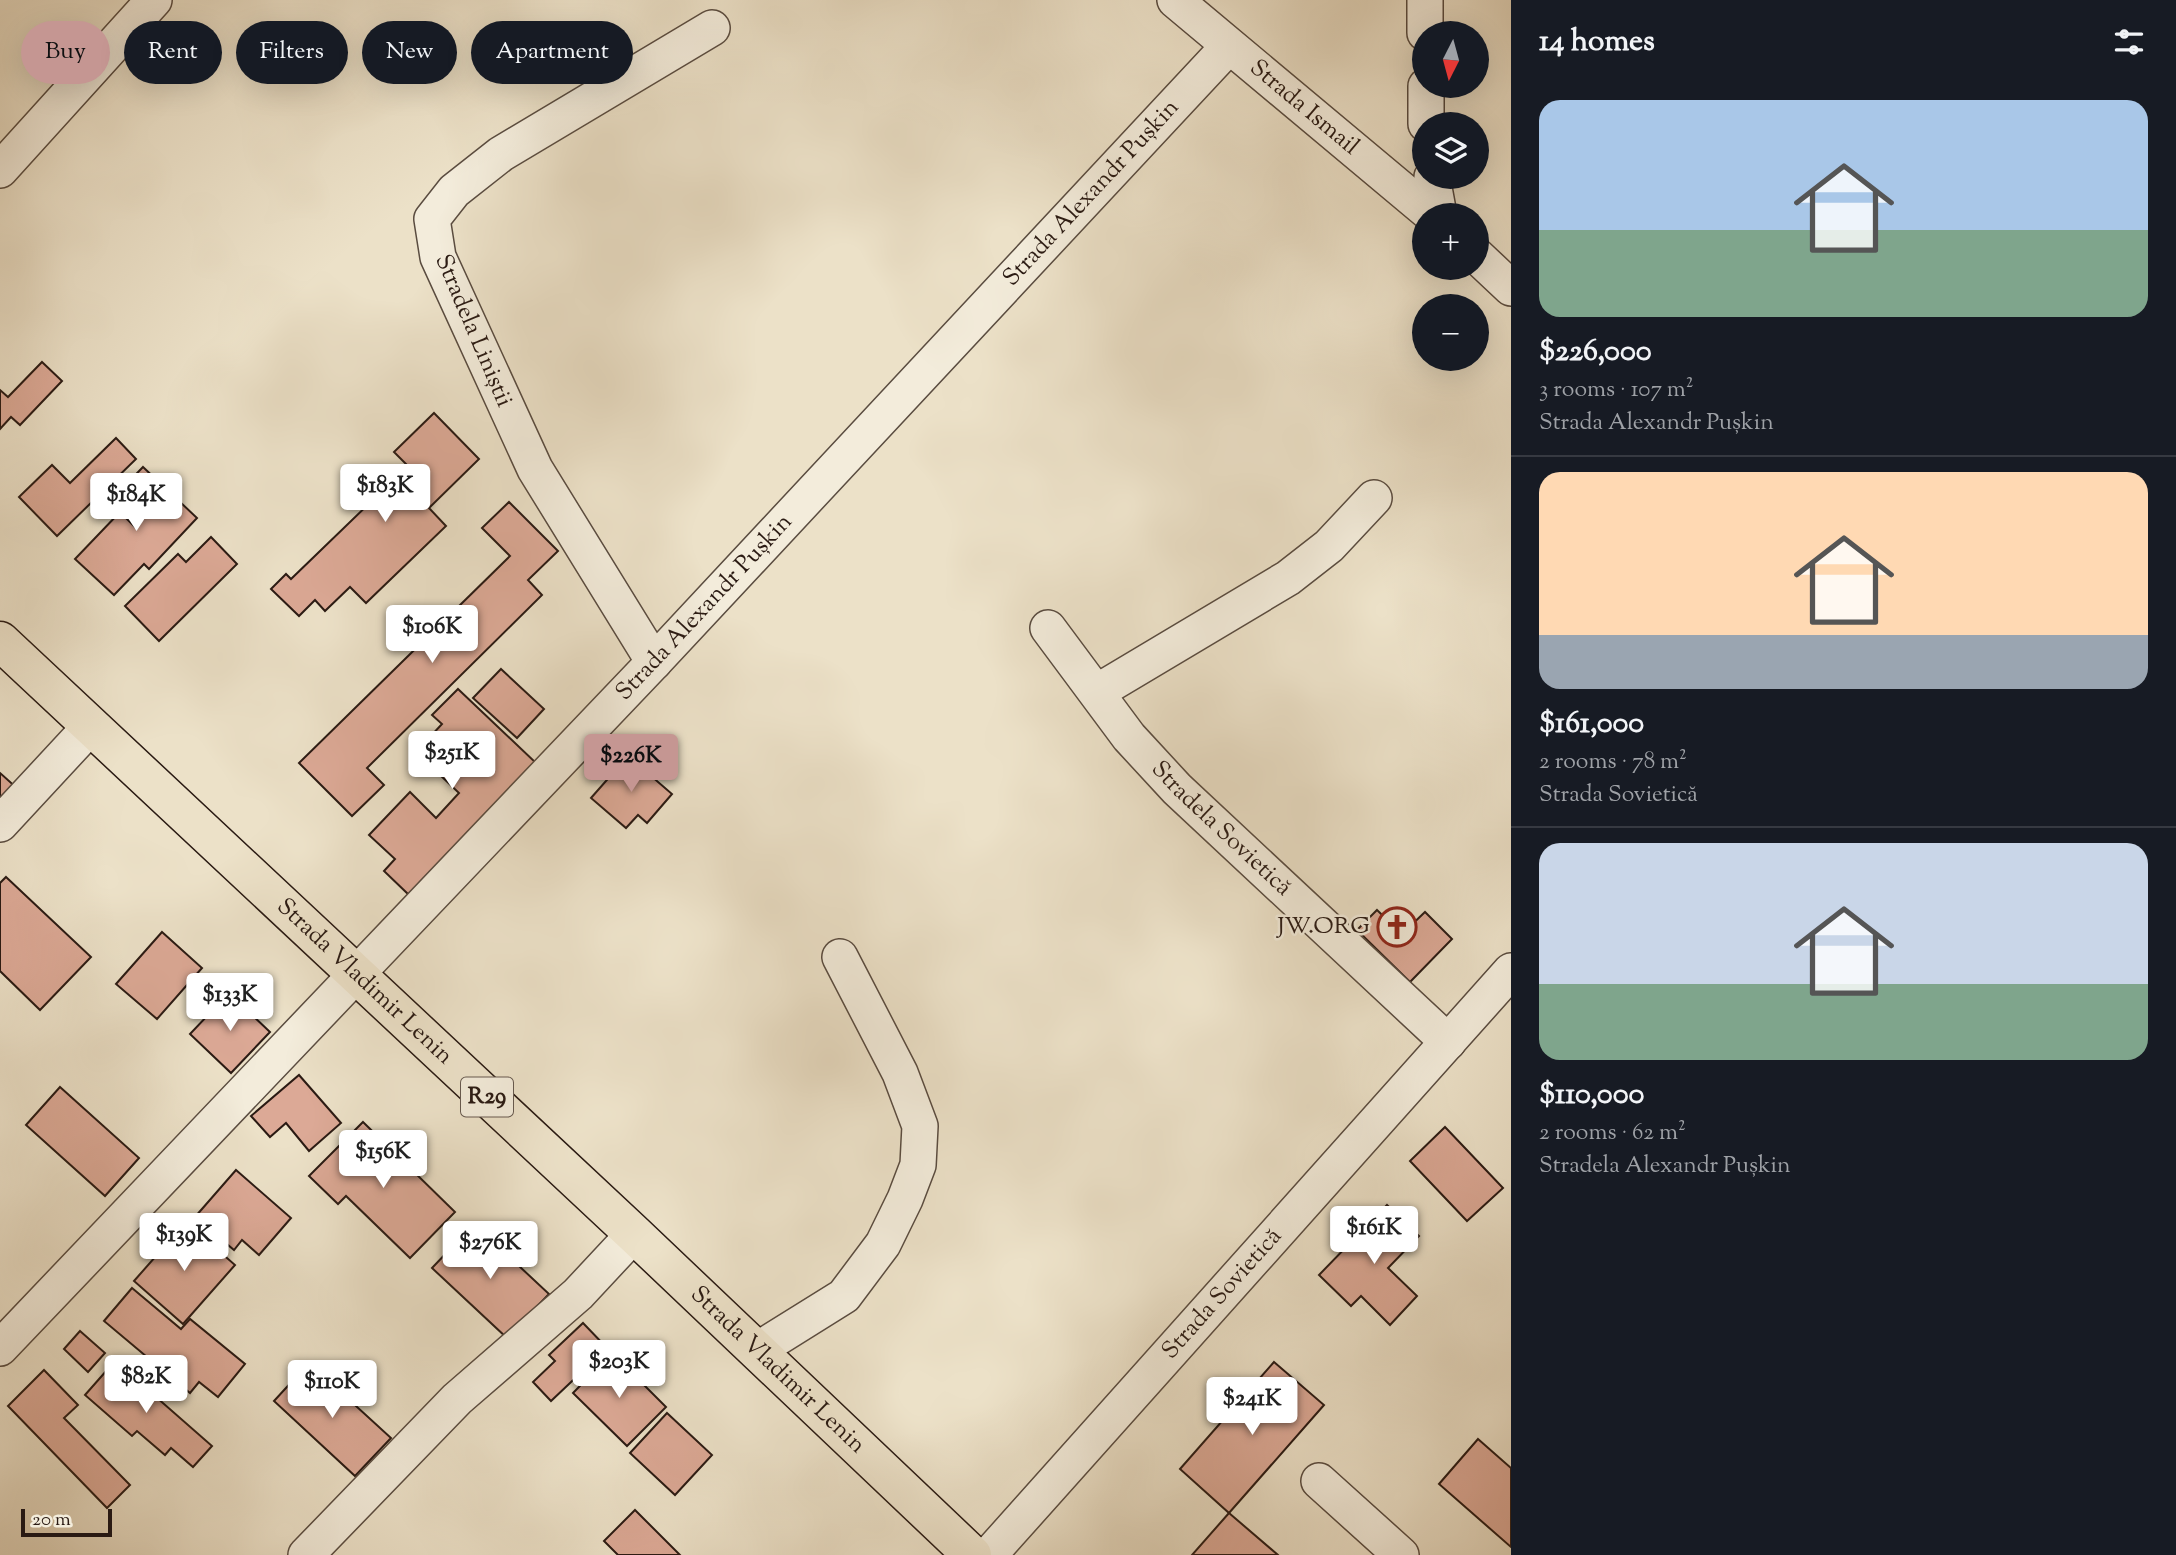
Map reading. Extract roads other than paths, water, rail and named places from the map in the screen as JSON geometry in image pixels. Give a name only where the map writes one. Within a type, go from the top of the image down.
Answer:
[{"type":"main road","name":"Strada Vladimir Lenin","points":[[0,641],[634,1234],[972,1555]]},
{"type":"street","points":[[0,170],[154,0]]},
{"type":"street","name":"Strada Ismail","points":[[1175,0],[1418,203]]},
{"type":"street","points":[[1425,0],[1425,21]]},
{"type":"street","name":"Stradela Liniștii","points":[[654,662],[535,469],[438,257],[432,219],[454,191],[501,155],[712,28]]},
{"type":"street","name":"Strada Alexandr Pușkin","points":[[0,1348],[654,662],[1229,46]]},
{"type":"street","points":[[1489,267],[1511,288]]},
{"type":"street","points":[[1097,692],[1288,579],[1329,546],[1374,498]]},
{"type":"street","name":"Stradela Sovietică","points":[[1048,628],[1129,737],[1177,789],[1448,1042]]},
{"type":"street","points":[[0,824],[91,726]]},
{"type":"street","points":[[756,1350],[844,1296],[883,1244],[918,1165],[920,1126],[900,1073],[840,957]]},
{"type":"street","name":"Strada Sovietică","points":[[989,1555],[1511,971]]},
{"type":"street","points":[[306,1555],[457,1399],[578,1294],[634,1234]]},
{"type":"street","points":[[1319,1481],[1401,1555]]},
{"type":"place","name":"JW.ORG","points":[[1397,927]]}]
